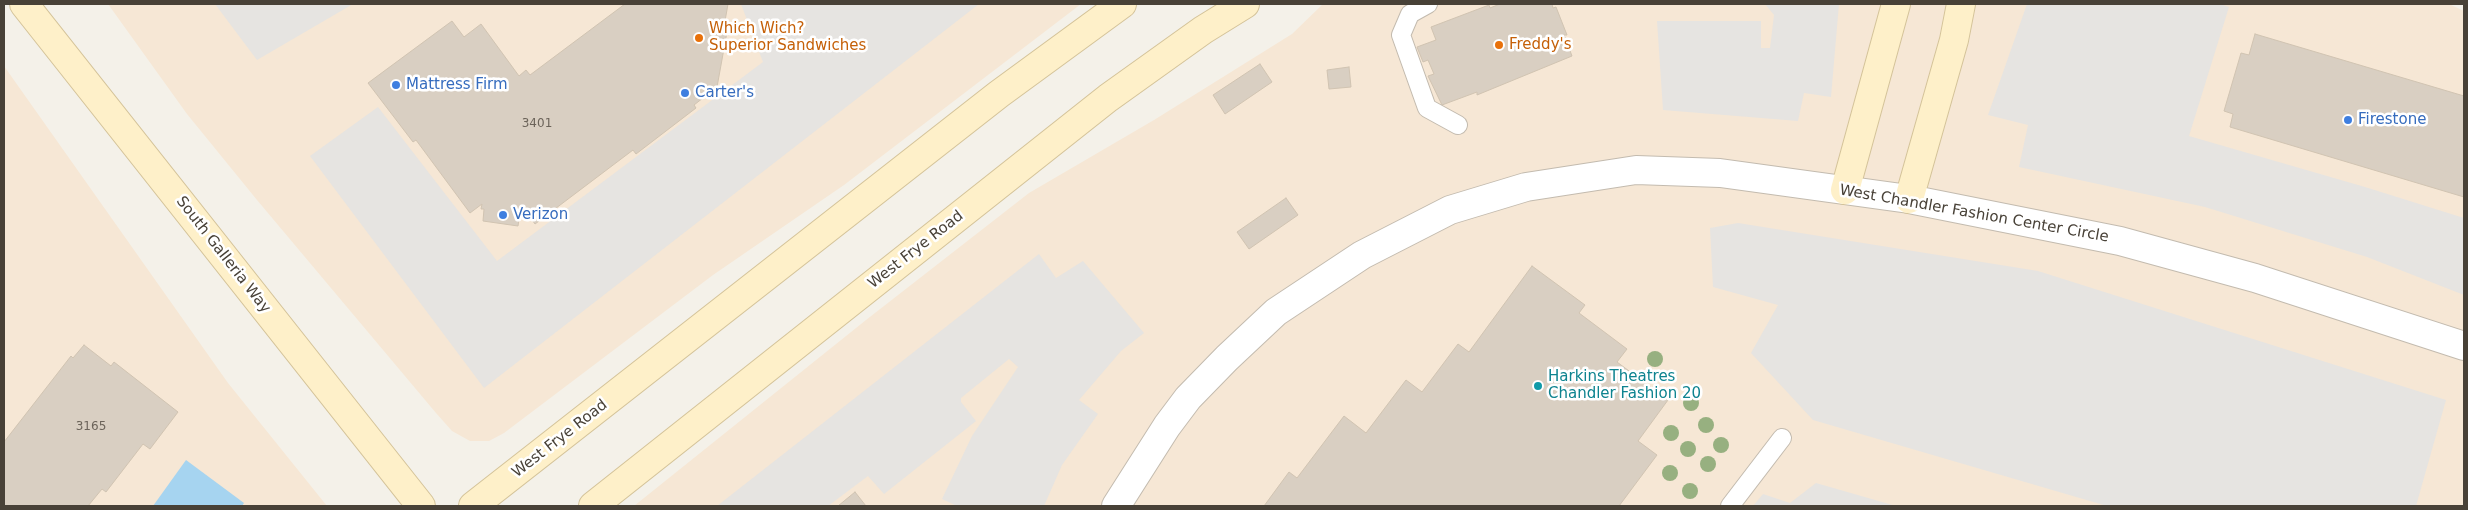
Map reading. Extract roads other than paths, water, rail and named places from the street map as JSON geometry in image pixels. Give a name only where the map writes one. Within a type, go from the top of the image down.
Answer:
[{"type":"street","name":"South Galleria Way","points":[[24,4],[421,506]]},
{"type":"street","name":"West Frye Road","points":[[473,506],[999,94],[1122,4]]},
{"type":"street","name":"West Frye Road","points":[[593,506],[1108,98],[1203,30],[1245,4]]},
{"type":"street","points":[[1846,190],[1896,4]]},
{"type":"street","points":[[1909,199],[1954,40],[1961,4]]},
{"type":"street","name":"West Chandler Fashion Center Circle","points":[[1116,506],[1167,426],[1188,398],[1276,312],[1362,255],[1450,210],[1526,187],[1636,170],[1720,174],[1909,199],[2120,241],[2255,278],[2464,346]]},
{"type":"lane","points":[[1428,4],[1410,14],[1401,35],[1427,108],[1458,125]]},
{"type":"lane","points":[[1730,506],[1782,438]]},
{"type":"water","points":[[186,460],[244,503],[242,506],[153,506]]},
{"type":"place","name":"Which Wich? Superior Sandwiches","points":[[699,38]]},
{"type":"place","name":"Freddy's","points":[[1499,45]]},
{"type":"place","name":"Mattress Firm","points":[[396,85]]},
{"type":"place","name":"Carter's","points":[[685,93]]},
{"type":"place","name":"Firestone","points":[[2348,120]]},
{"type":"place","name":"Verizon","points":[[503,215]]},
{"type":"place","name":"Harkins Theatres Chandler Fashion 20","points":[[1538,386]]}]
